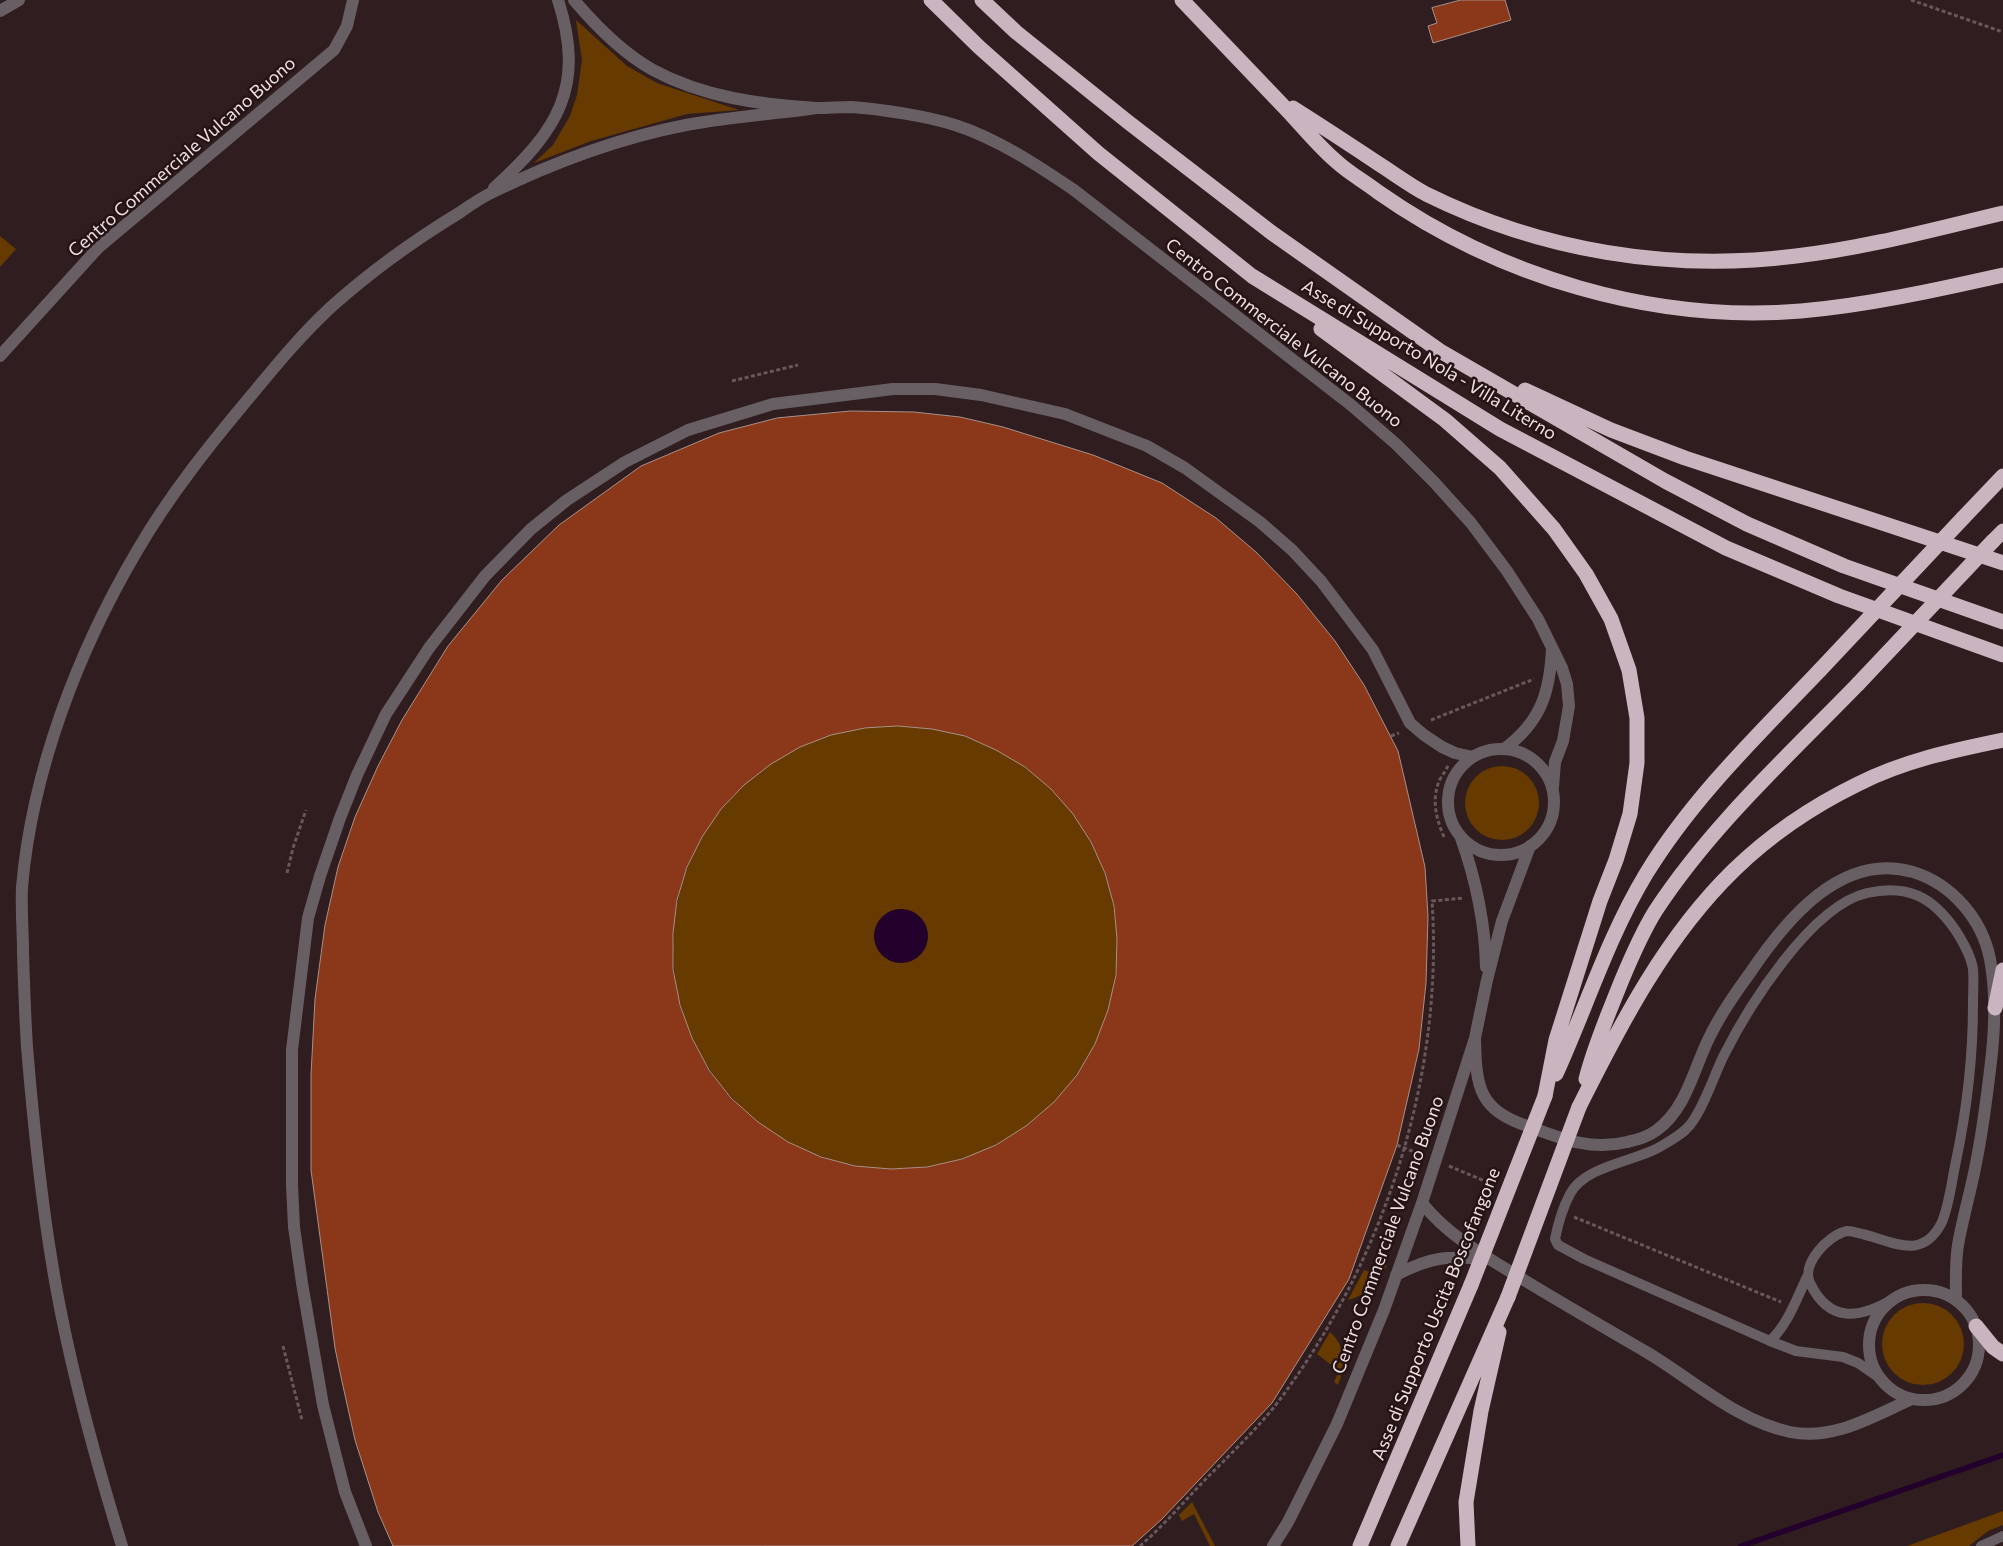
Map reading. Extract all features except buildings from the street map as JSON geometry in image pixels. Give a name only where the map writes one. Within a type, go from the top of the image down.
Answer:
[{"type":"highway","name":"Asse di Supporto Nola - Villa Literno","points":[[931,0],[979,47],[1098,153],[1252,276],[1500,429],[1726,548],[1839,596],[2003,655]]},
{"type":"highway","name":"Asse di Supporto Nola - Villa Literno","points":[[982,0],[1016,32],[1113,110],[1272,233],[1440,350],[1665,481],[1747,524],[1844,566],[2003,622]]},
{"type":"highway","points":[[1182,0],[1337,162],[1399,206],[1452,237],[1508,262],[1570,286],[1684,309],[1723,312],[1800,311],[1880,300],[2003,275]]},
{"type":"highway","points":[[1270,93],[1424,193],[1480,219],[1538,238],[1640,259],[1687,262],[1744,261],[1796,256],[1891,239],[2003,213]]},
{"type":"highway","points":[[1252,276],[1445,420],[1500,468],[1554,529],[1586,574],[1611,619],[1629,670],[1637,718],[1637,763],[1630,814],[1556,1040],[1545,1096]]},
{"type":"highway","points":[[1440,350],[1611,430],[1685,458],[2003,563]]},
{"type":"highway","points":[[1545,1096],[1569,1045],[1622,918],[1647,873],[1697,804],[1728,766],[2003,476]]},
{"type":"highway","points":[[1398,1546],[1508,1297],[1579,1107],[1595,1044],[1630,961],[1655,912],[1685,868],[1715,832],[1998,536]]},
{"type":"highway","points":[[1579,1107],[1609,1048],[1655,970],[1704,902],[1734,870],[1768,840],[1814,808],[1859,783],[1908,764],[1941,754],[2003,740]]},
{"type":"highway","points":[[1995,1008],[2003,970]]},
{"type":"highway","name":"Asse di Supporto Uscita Boscofangone","points":[[1360,1546],[1471,1285],[1545,1096]]},
{"type":"highway","points":[[1468,1546],[1466,1502],[1481,1412],[1508,1297]]},
{"type":"highway","points":[[1976,1326],[1992,1347],[2003,1354]]},
{"type":"street","points":[[0,11],[19,0]]},
{"type":"street","name":"Centro Commerciale Vulcano Buono","points":[[0,356],[98,248],[334,50],[347,26],[353,0]]},
{"type":"street","points":[[487,195],[537,146],[549,129],[559,108],[568,80],[570,56],[567,27],[558,0]]},
{"type":"street","points":[[574,0],[621,48],[652,69],[680,83],[750,102],[817,108]]},
{"type":"street","name":"Centro Commerciale Vulcano Buono","points":[[817,108],[850,107],[888,111],[954,125],[1013,151],[1042,168],[1074,190],[1224,308],[1308,370],[1396,444],[1434,482],[1471,524],[1507,571],[1538,620],[1552,646],[1567,684],[1569,706],[1563,741],[1555,762],[1552,787],[1554,804],[1551,820],[1542,835],[1530,846],[1508,854],[1486,852],[1472,845],[1460,835]]},
{"type":"street","points":[[122,1546],[99,1467],[52,1265],[32,1108],[23,989],[22,888],[30,826],[44,766],[58,722],[81,664],[118,584],[149,531],[207,449],[274,367],[328,310],[414,241],[487,195],[562,163],[655,132],[692,124],[817,108]]},
{"type":"street","points":[[366,1546],[344,1492],[323,1405],[294,1227],[292,1185],[292,1050],[308,918],[328,852],[347,801],[357,775],[386,714],[429,648],[485,576],[531,529],[567,500],[625,462],[688,430],[775,404],[893,389],[935,389],[981,395],[1065,414],[1147,446],[1185,468],[1260,522],[1292,550],[1321,581],[1372,650],[1410,723],[1410,731],[1424,735],[1442,747],[1473,757]]},
{"type":"street","points":[[1504,749],[1531,722],[1544,701],[1551,672],[1552,646]]},
{"type":"street","name":"Centro Commerciale Vulcano Buono","points":[[1487,980],[1486,936],[1480,902],[1460,835],[1452,820],[1448,802],[1451,784],[1460,769],[1473,757],[1488,750],[1504,749],[1520,752],[1534,760],[1546,772],[1552,787]]},
{"type":"street","name":"Centro Commerciale Vulcano Buono","points":[[1273,1546],[1288,1522],[1337,1424],[1396,1275],[1422,1203],[1475,1038],[1502,921],[1530,846]]},
{"type":"street","points":[[1475,1038],[1475,1059],[1481,1092],[1497,1112],[1511,1121],[1574,1143],[1590,1146],[1616,1145],[1636,1140],[1656,1131],[1671,1116],[1683,1099],[1710,1035],[1731,1000],[1766,949],[1814,897],[1835,883],[1860,872],[1887,868],[1913,872],[1936,883],[1955,896],[1970,913],[1980,932],[1990,958],[1995,1008],[1986,1106],[1977,1160],[1957,1248],[1956,1300]]},
{"type":"street","points":[[1422,1203],[1434,1219],[1489,1259],[1650,1355],[1737,1410],[1766,1425],[1791,1432],[1822,1433],[1841,1430],[1861,1423],[1912,1399]]},
{"type":"street","points":[[1396,1275],[1433,1259],[1452,1256],[1489,1259]]},
{"type":"street","points":[[1924,1290],[1941,1292],[1956,1300],[1968,1312],[1976,1326],[1979,1343],[1977,1359],[1970,1375],[1959,1387],[1945,1396],[1929,1400],[1912,1399],[1888,1387],[1880,1378],[1871,1362],[1868,1345],[1872,1327],[1880,1311],[1893,1299],[1908,1292],[1924,1290]]},
{"type":"lane","points":[[1770,1341],[1779,1332],[1793,1307],[1807,1278],[1815,1254],[1828,1241],[1848,1231],[1899,1246],[1913,1246],[1924,1243],[1934,1234],[1942,1221],[1962,1134],[1970,1084],[1973,967],[1963,942],[1946,917],[1930,901],[1905,890],[1884,890],[1856,896],[1831,910],[1779,966],[1753,1004],[1725,1052],[1696,1116],[1688,1128],[1673,1140],[1640,1157],[1597,1170],[1576,1185],[1570,1194],[1554,1238],[1558,1245],[1584,1259],[1770,1341],[1796,1351],[1843,1357],[1858,1363],[1880,1378]]},
{"type":"lane","points":[[1807,1278],[1818,1299],[1830,1309],[1843,1314],[1861,1313],[1878,1308],[1893,1299]]},
{"type":"lane","points":[[1981,1546],[2003,1536]]},
{"type":"path","points":[[1911,0],[2003,32]]},
{"type":"path","points":[[732,381],[798,365]]},
{"type":"path","points":[[1390,736],[1410,731],[1551,672]]},
{"type":"path","points":[[1444,760],[1448,764],[1440,778],[1435,804],[1439,824],[1445,839]]},
{"type":"path","points":[[287,873],[306,810]]},
{"type":"path","points":[[1140,1546],[1275,1409],[1302,1371],[1348,1292],[1361,1263],[1412,1125],[1424,1064],[1432,999],[1434,963],[1432,901],[1469,898]]},
{"type":"path","points":[[1397,1145],[1501,1188]]},
{"type":"path","points":[[1563,1213],[1793,1307]]},
{"type":"path","points":[[283,1346],[302,1420]]},
{"type":"path","points":[[1169,1518],[1172,1522]]},
{"type":"shaded area","points":[[576,20],[627,66],[657,83],[739,110],[687,114],[591,141],[534,163],[553,145],[570,116],[577,95],[582,60]]},
{"type":"shaded area","points":[[0,236],[16,249],[0,267]]},
{"type":"shaded area","points":[[895,725],[938,729],[980,742],[1000,751],[1018,763],[1052,790],[1066,806],[1091,842],[1100,862],[1113,904],[1117,947],[1113,990],[1100,1032],[1091,1052],[1079,1070],[1052,1104],[1036,1118],[1000,1143],[980,1152],[938,1165],[895,1169],[852,1165],[810,1152],[790,1143],[772,1131],[738,1104],[724,1088],[699,1052],[690,1032],[677,990],[673,947],[677,904],[690,862],[699,842],[711,824],[738,790],[754,776],[790,751],[810,742],[852,729]]},
{"type":"shaded area","points":[[1495,766],[1509,766],[1523,772],[1533,782],[1539,796],[1539,810],[1533,824],[1523,834],[1509,840],[1495,840],[1481,834],[1471,824],[1465,810],[1465,796],[1471,782],[1481,772]]},
{"type":"shaded area","points":[[896,909],[906,909],[916,913],[924,921],[928,936],[924,951],[916,959],[906,963],[896,963],[886,959],[878,951],[874,941],[874,931],[878,921],[886,913]]},
{"type":"shaded area","points":[[1382,1263],[1387,1265],[1372,1287],[1361,1295],[1348,1300],[1364,1270],[1377,1274]]},
{"type":"shaded area","points":[[1923,1303],[1939,1306],[1952,1315],[1961,1328],[1964,1344],[1961,1360],[1952,1373],[1939,1382],[1923,1385],[1907,1382],[1894,1373],[1885,1360],[1882,1344],[1885,1328],[1894,1315],[1907,1306]]},
{"type":"shaded area","points":[[1330,1332],[1342,1350],[1343,1364],[1338,1385],[1334,1382],[1339,1371],[1317,1354]]},
{"type":"shaded area","points":[[1192,1502],[1215,1546],[1210,1546],[1194,1514],[1182,1521],[1179,1515]]},
{"type":"shaded area","points":[[2003,1511],[2003,1525],[1988,1531],[1969,1546],[1907,1546]]},
{"type":"waterway","points":[[1741,1546],[2003,1455]]}]
